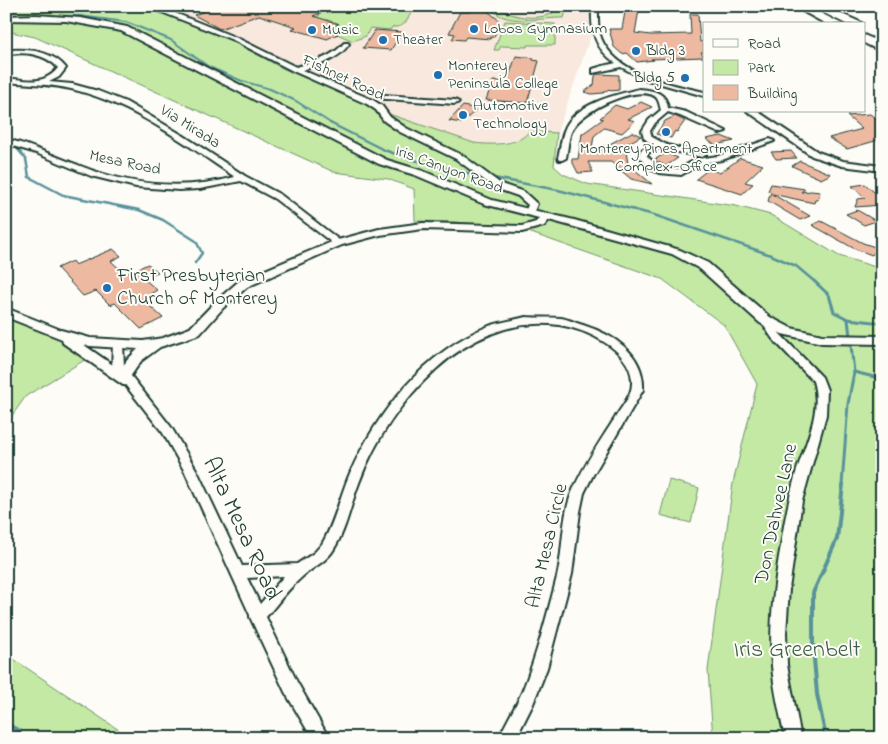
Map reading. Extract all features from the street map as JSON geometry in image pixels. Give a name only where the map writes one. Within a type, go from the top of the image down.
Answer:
[{"type":"highway","points":[[798,6],[832,22]]},
{"type":"highway","points":[[818,6],[852,22]]},
{"type":"highway","points":[[866,29],[882,37]]},
{"type":"highway","points":[[866,39],[882,48]]},
{"type":"street","name":"Fishnet Road","points":[[148,6],[163,10],[235,39],[295,70],[373,104],[385,113],[387,119],[402,130],[460,157],[498,186],[528,198],[532,204],[530,212]]},
{"type":"street","points":[[595,6],[593,23],[600,43],[608,55],[642,76],[703,94]]},
{"type":"street","name":"Iris Canyon Road","points":[[6,18],[66,19],[105,24],[124,29],[383,162],[420,173],[488,202],[631,238],[691,258],[715,275],[765,320],[787,331],[802,336],[842,341],[882,340]]},
{"type":"street","points":[[295,70],[330,57],[343,49],[346,44]]},
{"type":"street","points":[[6,53],[32,54],[55,61],[62,68],[56,75],[42,83]]},
{"type":"street","points":[[6,57],[32,54]]},
{"type":"street","points":[[596,71],[620,64]]},
{"type":"street","name":"Via Mirada","points":[[6,80],[83,89],[123,104],[294,208],[338,243]]},
{"type":"street","points":[[655,93],[665,84]]},
{"type":"street","points":[[562,158],[568,130],[583,113],[599,102],[634,92],[655,93],[663,101],[663,108],[666,110],[683,114],[722,131]]},
{"type":"street","points":[[373,104],[389,94],[455,102]]},
{"type":"street","points":[[666,110],[651,121],[646,128],[647,136],[658,146],[701,158],[719,158],[770,141]]},
{"type":"street","points":[[752,112],[815,154],[842,163],[882,169]]},
{"type":"street","name":"Mesa Road","points":[[6,141],[38,150],[74,167],[119,181],[158,186],[200,188],[242,178]]},
{"type":"street","points":[[658,146],[644,152],[642,156],[653,168],[662,171],[680,172],[701,158]]},
{"type":"street","points":[[56,333],[126,379],[132,360],[141,353],[195,331],[232,292],[243,284],[338,243],[379,232],[423,226],[527,228],[540,224],[547,216]]},
{"type":"street","points":[[6,312],[56,333],[90,342],[143,345],[165,342]]},
{"type":"street","name":"Don Dahvee Lane","points":[[765,320],[776,336],[818,380],[822,388],[823,402],[801,478],[784,556],[780,602],[779,656],[782,683],[793,738]]},
{"type":"street","name":"Alta Mesa Circle","points":[[258,617],[301,570],[326,549],[335,533],[360,464],[388,417],[410,390],[433,367],[467,341],[490,328],[513,321],[548,321],[593,332],[622,350],[636,367],[638,376],[636,390],[578,493],[573,512],[565,574],[540,668],[507,738]]},
{"type":"street","name":"Alta Mesa Road","points":[[118,344],[118,368],[167,430],[191,471],[290,687],[321,738]]},
{"type":"street","points":[[237,572],[301,570]]},
{"type":"shaded area","name":"Monterey Peninsula College","points":[[131,6],[595,6],[594,26],[557,133],[529,131],[522,139],[486,145],[474,143],[380,112],[353,98],[284,69],[254,52],[159,11]]},
{"type":"green space","name":"Iris Greenbelt","points":[[6,6],[131,6],[152,9],[228,39],[284,69],[353,98],[380,112],[474,143],[496,144],[512,142],[525,136],[529,131],[557,133],[554,166],[563,174],[587,184],[736,206],[771,215],[839,256],[882,269],[882,738],[713,738],[708,670],[733,483],[757,384],[724,325],[662,279],[514,227],[415,221],[414,189],[388,179],[334,172],[35,37],[6,31]]},
{"type":"green space","points":[[308,6],[388,6],[407,10],[406,12],[411,13],[402,25],[392,27],[390,30],[370,28],[366,36],[353,41],[326,29],[338,23],[326,20],[318,24],[304,22],[327,10]]},
{"type":"green space","points":[[490,6],[498,6],[510,14],[539,17],[548,15],[559,6],[567,6],[564,18],[524,20],[504,17],[496,13]]},
{"type":"green space","points":[[505,21],[555,24],[555,45],[501,46],[499,50],[494,50]]},
{"type":"green space","points":[[6,312],[56,333],[91,356],[26,396],[6,424]]},
{"type":"green space","points":[[669,480],[699,488],[691,523],[660,515]]},
{"type":"green space","points":[[6,654],[119,730],[123,738],[6,738]]},
{"type":"building","points":[[193,6],[249,6],[250,10],[259,6],[315,6],[327,10],[313,16],[339,24],[325,30],[338,34],[327,39],[292,29],[296,27],[259,15],[220,29],[194,15],[205,11]]},
{"type":"building","points":[[626,6],[635,6],[634,10],[639,10],[635,33],[651,35],[691,34],[690,14],[698,14],[700,42],[703,41],[703,52],[701,52],[703,57],[651,59],[654,60],[637,62],[627,53],[622,54],[614,47],[609,29],[622,29]]},
{"type":"building","points":[[472,8],[485,9],[500,21],[494,37],[490,39],[466,37],[464,40],[452,39],[455,34],[449,33],[460,12],[471,12]]},
{"type":"building","name":"Theater","points":[[375,30],[402,32],[391,50],[363,48]]},
{"type":"building","points":[[516,56],[533,58],[533,60],[539,61],[527,103],[486,100],[493,81],[507,82]]},
{"type":"building","points":[[597,74],[619,75],[619,90],[611,91],[609,89],[603,93],[592,94],[584,92],[594,85]]},
{"type":"building","points":[[641,102],[652,107],[628,119],[635,121],[622,133],[604,128],[594,136],[591,154],[632,132],[641,136],[625,145],[628,164],[652,184],[631,179],[611,162],[588,162],[593,172],[578,173],[571,159],[578,159],[582,134],[603,119],[600,118],[615,105],[627,109]]},
{"type":"building","name":"Automotive Technology","points":[[463,106],[477,109],[462,123],[449,121]]},
{"type":"building","points":[[870,114],[882,123],[882,139],[847,149],[829,138],[862,129],[847,116]]},
{"type":"building","points":[[675,116],[685,121],[671,138],[656,134],[665,121]]},
{"type":"building","points":[[721,136],[734,141],[715,145],[706,139]]},
{"type":"building","points":[[791,151],[797,158],[776,159],[771,152]]},
{"type":"building","points":[[666,153],[678,158],[666,166],[654,160]]},
{"type":"building","points":[[740,158],[763,165],[745,182],[753,184],[742,194],[696,179],[709,169],[720,173]]},
{"type":"building","points":[[800,161],[831,174],[821,179],[792,166]]},
{"type":"building","points":[[771,184],[805,189],[801,192],[820,192],[818,200],[815,200],[814,203],[772,194],[810,216],[800,220],[768,201],[771,192],[768,191]]},
{"type":"building","points":[[865,184],[882,199],[882,205],[855,207],[858,199],[865,198],[852,186]]},
{"type":"building","points":[[857,210],[876,221],[864,225],[846,214]]},
{"type":"building","points":[[821,221],[863,243],[878,248],[872,255],[855,249],[812,225]]},
{"type":"building","name":"First Presbyterian Church of Monterey","points":[[113,249],[121,256],[111,261],[125,274],[148,264],[158,272],[143,278],[157,290],[142,299],[163,318],[141,329],[115,303],[110,305],[96,291],[83,296],[57,268],[72,261],[75,265]]},
{"type":"waterway","points":[[373,6],[393,13]]},
{"type":"waterway","points":[[6,15],[80,16],[126,22],[171,40],[209,67],[242,81],[270,89],[296,101],[332,124]]},
{"type":"waterway","points":[[332,124],[384,150],[410,159],[480,176]]},
{"type":"waterway","points":[[15,146],[26,159],[29,177],[63,195],[139,210],[163,220],[196,241],[202,253],[195,263]]},
{"type":"waterway","points":[[494,178],[558,190],[654,215],[771,255],[796,266],[815,282]]},
{"type":"waterway","points":[[814,281],[829,295],[834,312],[848,319]]},
{"type":"waterway","points":[[848,319],[882,323]]},
{"type":"waterway","points":[[848,319],[854,372]]},
{"type":"waterway","points":[[842,485],[848,404],[854,372]]},
{"type":"waterway","points":[[854,372],[882,379]]},
{"type":"waterway","points":[[826,738],[817,694],[813,647],[813,593],[837,539],[843,484]]},
{"type":"waterway","points":[[6,724],[20,731],[21,738]]},
{"type":"place","name":"Lobos Gymnasium","points":[[474,29]]},
{"type":"place","name":"Music","points":[[312,30]]},
{"type":"place","name":"Theater","points":[[383,40]]},
{"type":"place","name":"Bldg 3","points":[[636,51]]},
{"type":"place","name":"Monterey Peninsula College","points":[[438,75]]},
{"type":"place","name":"Bldg 5","points":[[685,78]]},
{"type":"place","name":"Automotive Technology","points":[[463,115]]},
{"type":"place","name":"Monterey Pines Apartment Complex -Office","points":[[666,132]]},
{"type":"place","name":"First Presbyterian Church of Monterey","points":[[107,288]]}]
